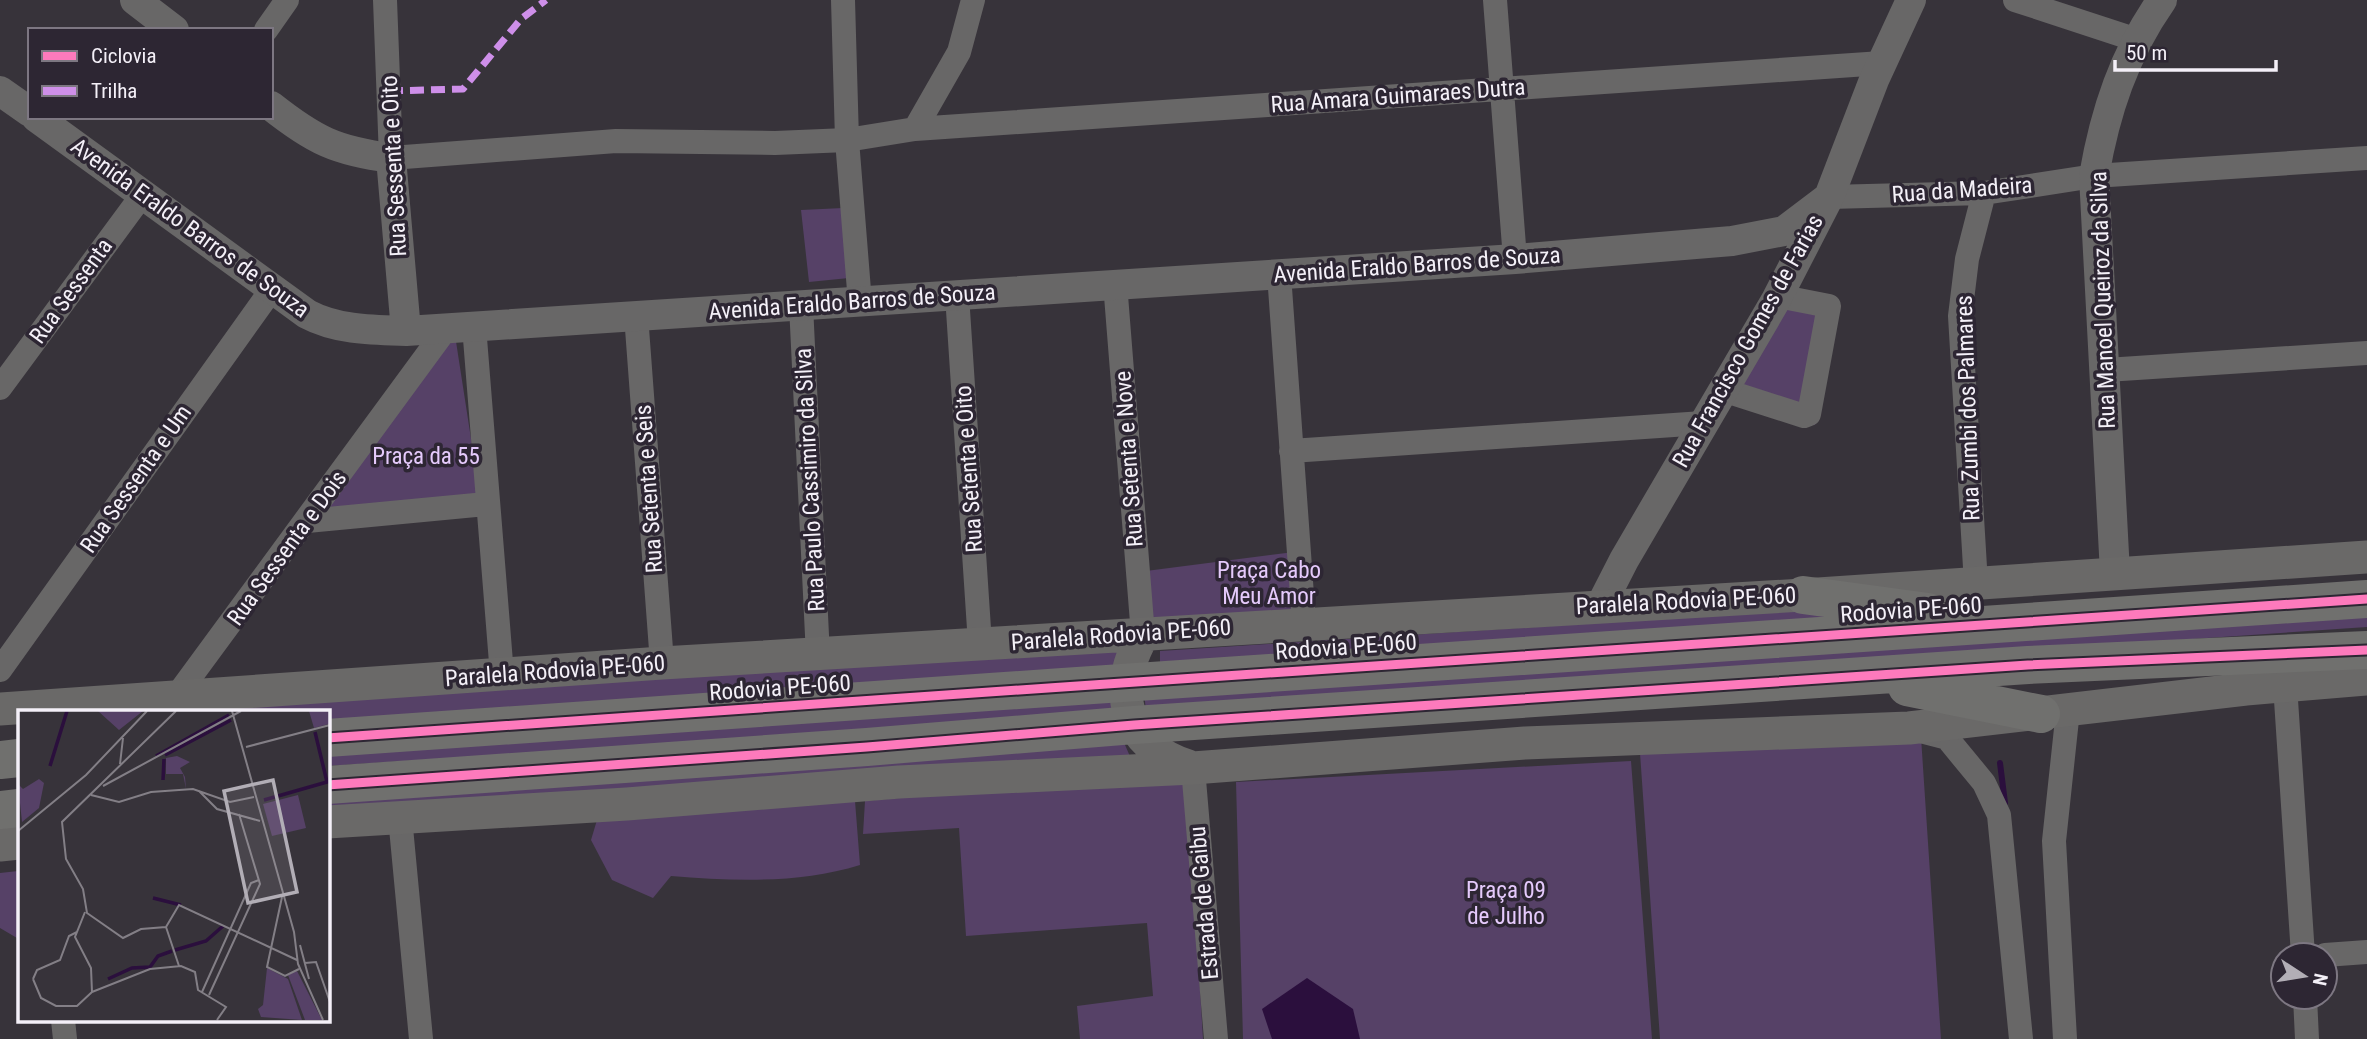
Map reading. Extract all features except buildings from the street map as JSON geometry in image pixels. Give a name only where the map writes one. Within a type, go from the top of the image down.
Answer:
[{"type":"highway","points":[[1803,595],[2007,622]]},
{"type":"highway","name":"Rodovia PE-060","points":[[329,738],[848,703],[1125,680],[2367,599]]},
{"type":"highway","points":[[329,785],[867,747],[1134,725],[2028,665],[2367,650]]},
{"type":"highway","points":[[1863,678],[2054,712]]},
{"type":"highway","points":[[0,760],[18,758]]},
{"type":"highway","points":[[0,810],[18,808]]},
{"type":"main road","name":"Paralela Rodovia PE-060","points":[[0,709],[662,663],[818,656],[980,643],[1803,595],[2367,557]]},
{"type":"main road","points":[[1143,635],[1130,656],[1125,680],[1125,696],[1134,725],[1149,745],[1169,760],[1193,768]]},
{"type":"main road","points":[[329,822],[627,804],[913,781],[1193,768],[1552,742],[1909,728],[2285,685],[2367,679]]},
{"type":"main road","points":[[0,845],[18,843]]},
{"type":"street","points":[[135,0],[171,28]]},
{"type":"street","points":[[267,28],[288,0]]},
{"type":"street","name":"Rua Sessenta e Oito","points":[[385,0],[391,158],[406,331]]},
{"type":"street","points":[[843,0],[847,141],[860,303]]},
{"type":"street","points":[[273,108],[307,134],[332,146],[355,154],[391,158],[616,141],[847,141],[915,129],[959,52],[973,0]]},
{"type":"street","points":[[1495,0],[1515,259]]},
{"type":"street","name":"Rua Francisco Gomes de Farias","points":[[1601,605],[1623,560],[1783,287],[1829,197],[1910,0]]},
{"type":"street","points":[[2015,0],[2137,40]]},
{"type":"street","name":"Rua Manoel Queiroz da Silva","points":[[2115,573],[2094,176],[2110,104],[2137,40],[2162,0]]},
{"type":"street","name":"Rua Amara Guimaraes Dutra","points":[[915,129],[1882,63]]},
{"type":"street","name":"Avenida Eraldo Barros de Souza","points":[[39,119],[320,321],[339,326],[406,331],[1515,259],[1732,241],[1784,230],[1829,197]]},
{"type":"street","name":"Rua da Madeira","points":[[1829,197],[1984,192],[2094,176],[2367,158]]},
{"type":"street","name":"Rua Zumbi dos Palmares","points":[[1976,584],[1960,316],[1967,259],[1984,192]]},
{"type":"street","name":"Rua Sessenta","points":[[0,388],[143,194]]},
{"type":"street","name":"Avenida Eraldo Barros de Souza","points":[[1732,241],[1763,253],[1779,266],[1783,287]]},
{"type":"street","points":[[1279,274],[1304,623]]},
{"type":"street","name":"Rua Setenta e Nove","points":[[1115,283],[1143,635]]},
{"type":"street","points":[[1723,390],[1807,416],[1829,306],[1783,287]]},
{"type":"street","name":"Rua Sessenta e Um","points":[[0,670],[272,289]]},
{"type":"street","name":"Rua Setenta e Oito","points":[[957,295],[980,643]]},
{"type":"street","name":"Rua Paulo Cassimiro da Silva","points":[[801,305],[818,656]]},
{"type":"street","name":"Rua Setenta e Seis","points":[[636,316],[662,663]]},
{"type":"street","points":[[460,328],[486,504],[502,675]]},
{"type":"street","name":"Rua Sessenta e Dois","points":[[176,698],[307,522],[460,328]]},
{"type":"street","points":[[2106,370],[2367,353]]},
{"type":"street","points":[[1291,452],[1703,423]]},
{"type":"street","points":[[307,522],[486,504]]},
{"type":"street","points":[[2285,685],[2301,941]]},
{"type":"street","points":[[2054,712],[2054,841],[2065,1039]]},
{"type":"street","points":[[1909,728],[1947,737],[1984,783],[2000,815],[2021,1039]]},
{"type":"street","name":"Estrada de Gaibu","points":[[1193,768],[1216,1039]]},
{"type":"street","points":[[400,817],[421,1039]]},
{"type":"street","points":[[2339,954],[2367,952]]},
{"type":"street","points":[[2306,1011],[2307,1039]]},
{"type":"street","points":[[63,1021],[65,1039]]},
{"type":"green space","points":[[843,208],[849,278],[809,282],[801,210]]},
{"type":"green space","points":[[1793,295],[1832,303],[1815,425],[1765,415],[1731,403]]},
{"type":"green space","name":"Praça da 55","points":[[455,335],[480,497],[321,515]]},
{"type":"green space","name":"Praça Cabo Meu Amor","points":[[1294,552],[1301,609],[1149,620],[1146,571]]},
{"type":"green space","points":[[2367,606],[2367,627],[1146,711],[1144,692]]},
{"type":"green space","points":[[1800,610],[1909,617],[1160,669],[1160,651]]},
{"type":"green space","points":[[1138,642],[1112,669],[329,722],[329,710],[67,710]]},
{"type":"green space","points":[[1115,691],[1121,715],[329,766],[329,746]]},
{"type":"green space","points":[[1921,737],[1941,1039],[1660,1039],[1640,753]]},
{"type":"green space","points":[[1122,738],[1132,761],[329,811],[329,791]]},
{"type":"green space","name":"Praça 09 de Julho","points":[[1631,761],[1652,1039],[1243,1039],[1236,782]]},
{"type":"green space","points":[[1187,773],[1203,1039],[1080,1039],[1077,1006],[1153,996],[1147,923],[966,936],[959,828],[863,834],[865,801]]},
{"type":"green space","points":[[855,801],[860,865],[814,875],[766,880],[671,876],[653,898],[612,880],[591,840],[597,820]]},
{"type":"green space","points":[[18,871],[18,948],[17,938],[0,928],[0,873]]},
{"type":"shaded area","points":[[1307,978],[1353,1009],[1360,1039],[1272,1039],[1262,1009]]},
{"type":"waterway","points":[[2000,763],[2005,803]]},
{"type":"marked path","points":[[389,91],[463,89],[521,19],[546,0]]},
{"type":"cycle path","points":[[329,738],[1602,649],[2367,599]]},
{"type":"cycle path","points":[[329,785],[867,747],[1134,725],[2028,665],[2367,650]]}]
